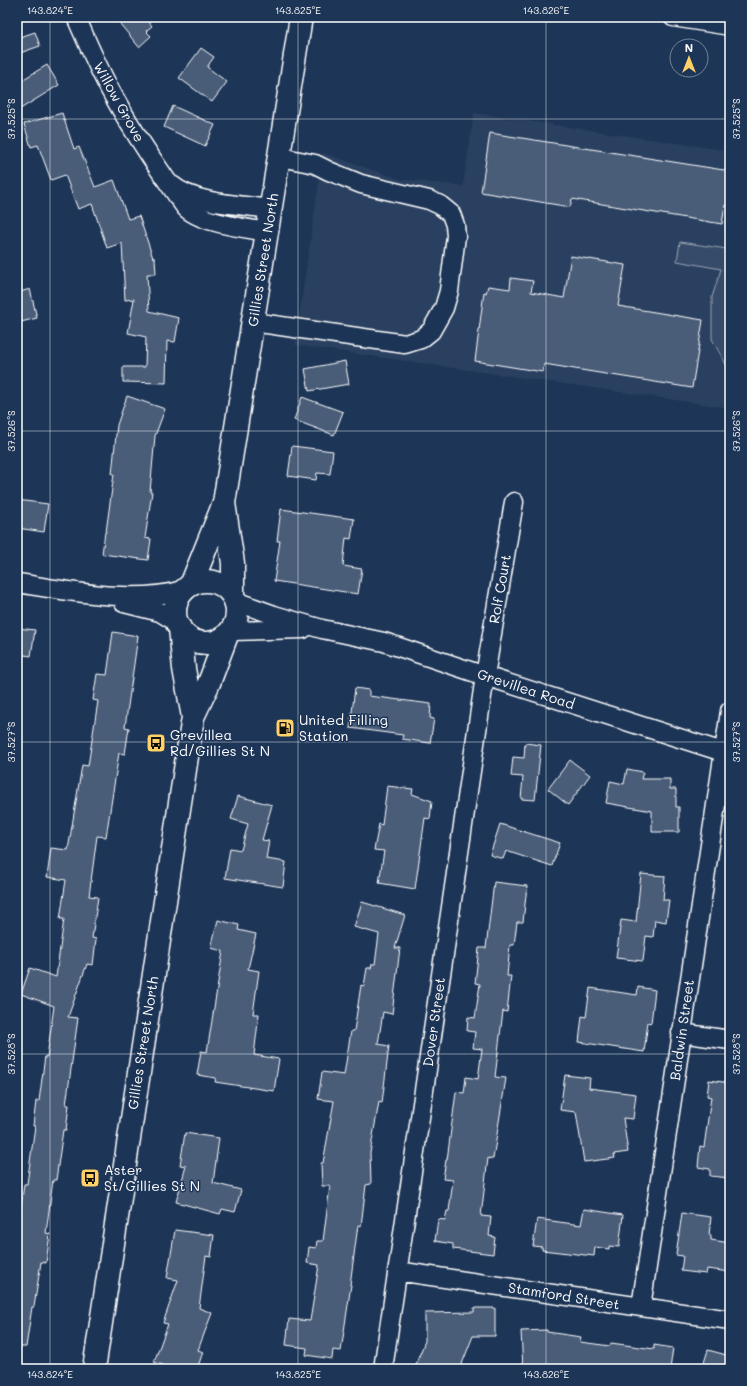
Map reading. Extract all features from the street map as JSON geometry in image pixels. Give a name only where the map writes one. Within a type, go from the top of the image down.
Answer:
[{"type":"main road","name":"Gillies Street North","points":[[193,717],[184,669],[176,605],[180,596],[189,587],[224,503],[301,17]]},
{"type":"main road","name":"Gillies Street North","points":[[94,1369],[193,717],[210,683],[229,633],[236,620],[237,613],[234,599],[233,563],[224,503]]},
{"type":"main road","points":[[189,587],[201,582],[217,583],[227,589],[234,599]]},
{"type":"main road","points":[[179,626],[187,636],[202,642],[218,641],[229,633]]},
{"type":"street","name":"Willow Grove","points":[[76,17],[113,96],[140,142],[185,207],[196,215],[217,222],[267,232]]},
{"type":"street","points":[[674,17],[730,26]]},
{"type":"street","points":[[253,322],[405,344],[421,339],[431,331],[444,308],[449,291],[456,236],[454,220],[447,209],[429,200],[361,184],[328,171],[315,164],[280,157]]},
{"type":"street","name":"Willow Grove","points":[[169,182],[183,192],[200,199],[271,209]]},
{"type":"street","name":"Rolf Court","points":[[485,676],[514,502]]},
{"type":"street","points":[[17,583],[78,592],[121,596],[165,595],[189,587]]},
{"type":"street","points":[[78,592],[155,610],[165,615],[179,626]]},
{"type":"street","name":"Grevillea Road","points":[[234,599],[274,615],[322,629],[384,642],[485,676],[727,752]]},
{"type":"street","name":"Grevillea Road","points":[[229,633],[322,629]]},
{"type":"street","name":"Dover Street","points":[[383,1369],[485,676]]},
{"type":"street","name":"Baldwin Street","points":[[641,1307],[682,1033],[727,752],[730,711]]},
{"type":"street","points":[[682,1033],[730,1040]]},
{"type":"street","name":"Stamford Street","points":[[398,1271],[730,1320]]},
{"type":"shaded area","points":[[474,113],[730,151],[730,408],[295,345],[323,153],[399,179],[463,186]]},
{"type":"shaded area","points":[[680,242],[727,249],[725,261],[730,259],[730,369],[728,368],[712,339],[712,297],[721,269],[677,261]]},
{"type":"building","points":[[128,17],[145,17],[152,26],[146,31],[151,36],[139,47],[120,24]]},
{"type":"building","points":[[35,32],[40,46],[17,54],[17,38]]},
{"type":"building","points":[[201,48],[214,57],[207,67],[227,82],[212,102],[179,78]]},
{"type":"building","points":[[47,65],[59,85],[17,111],[17,83]]},
{"type":"building","points":[[173,106],[215,125],[205,146],[164,127]]},
{"type":"building","points":[[62,113],[74,149],[79,147],[95,187],[114,180],[128,219],[139,216],[153,258],[155,258],[156,274],[147,274],[149,311],[179,318],[175,342],[167,341],[166,383],[123,382],[123,367],[145,367],[146,337],[128,333],[134,299],[125,300],[122,243],[107,248],[92,204],[78,209],[65,175],[51,180],[38,145],[31,147],[24,124]]},
{"type":"building","points":[[490,133],[730,171],[730,206],[725,205],[722,224],[572,199],[570,207],[481,192]]},
{"type":"building","points":[[571,256],[625,265],[618,306],[703,320],[692,388],[544,364],[543,372],[475,361],[484,292],[486,293],[488,286],[510,289],[511,278],[533,281],[531,292],[564,298]]},
{"type":"building","points":[[30,289],[37,318],[17,323],[17,293]]},
{"type":"building","points":[[345,361],[349,384],[309,391],[305,369]]},
{"type":"building","points":[[127,396],[165,409],[155,436],[150,492],[152,492],[145,538],[151,539],[148,560],[102,554],[114,474],[112,474],[117,425]]},
{"type":"building","points":[[302,397],[343,412],[334,435],[294,420]]},
{"type":"building","points":[[292,446],[333,451],[330,474],[317,473],[316,480],[288,476]]},
{"type":"building","points":[[17,500],[48,504],[44,532],[17,528]]},
{"type":"building","points":[[281,509],[354,519],[351,539],[346,538],[343,566],[362,569],[358,594],[274,581],[280,541],[277,541]]},
{"type":"building","points":[[17,628],[35,630],[31,656],[17,654]]},
{"type":"building","points":[[113,632],[138,636],[125,727],[129,728],[125,754],[119,753],[106,837],[97,836],[89,896],[98,897],[92,938],[96,939],[93,965],[87,964],[68,1017],[78,1018],[66,1105],[69,1105],[66,1130],[63,1130],[56,1180],[53,1180],[46,1233],[50,1234],[46,1263],[41,1262],[26,1347],[17,1347],[17,1229],[24,1184],[27,1184],[35,1126],[33,1126],[36,1101],[39,1101],[54,1006],[21,994],[30,968],[56,977],[64,919],[60,919],[66,880],[47,877],[51,848],[68,850],[82,765],[88,766],[98,701],[93,700],[97,674],[107,675]]},
{"type":"building","points":[[355,688],[369,690],[369,696],[431,704],[430,718],[434,719],[430,743],[402,739],[403,735],[350,728]]},
{"type":"building","points":[[525,743],[541,745],[535,800],[521,799],[523,777],[511,776],[513,757],[524,758]]},
{"type":"building","points":[[570,760],[590,775],[568,805],[548,789]]},
{"type":"building","points":[[627,769],[643,772],[641,779],[670,779],[670,789],[676,789],[676,807],[679,807],[679,832],[652,832],[652,811],[606,803],[610,781],[624,784]]},
{"type":"building","points":[[387,786],[413,789],[412,794],[432,801],[430,819],[425,818],[415,889],[379,883],[384,851],[374,850],[379,824],[382,825]]},
{"type":"building","points":[[238,796],[272,805],[262,840],[269,841],[266,859],[286,862],[283,887],[225,878],[230,848],[241,850],[248,824],[231,819]]},
{"type":"building","points":[[500,824],[560,843],[552,866],[506,851],[503,859],[490,855]]},
{"type":"building","points":[[641,874],[665,876],[663,900],[669,900],[666,922],[655,920],[653,937],[646,936],[643,961],[616,958],[621,920],[636,922]]},
{"type":"building","points":[[494,882],[527,886],[523,922],[517,922],[514,945],[510,945],[507,976],[511,976],[507,1012],[503,1011],[495,1077],[506,1078],[493,1159],[488,1158],[481,1216],[491,1217],[489,1236],[495,1237],[493,1254],[453,1249],[453,1244],[435,1241],[438,1219],[445,1220],[447,1211],[449,1211],[453,1180],[443,1179],[456,1092],[464,1093],[466,1077],[478,1079],[482,1049],[473,1048],[475,1032],[467,1031],[468,1017],[475,1018],[480,984],[475,983],[479,948],[486,948]]},
{"type":"building","points":[[362,902],[405,915],[395,948],[400,948],[392,1014],[383,1012],[378,1044],[389,1046],[382,1103],[379,1102],[370,1153],[371,1184],[366,1185],[361,1226],[358,1225],[341,1351],[333,1350],[332,1359],[306,1355],[307,1348],[286,1345],[289,1319],[310,1321],[319,1265],[307,1263],[309,1247],[316,1248],[317,1241],[323,1241],[330,1186],[322,1186],[321,1163],[323,1163],[334,1101],[318,1099],[322,1072],[344,1075],[351,1031],[354,1031],[361,985],[364,986],[367,968],[371,968],[372,964],[375,964],[379,934],[354,927]]},
{"type":"building","points":[[218,920],[239,925],[238,930],[256,934],[248,969],[259,971],[253,1014],[259,1014],[254,1055],[279,1059],[274,1091],[215,1082],[216,1078],[197,1075],[201,1051],[207,1052],[223,951],[211,948]]},
{"type":"building","points":[[638,987],[655,990],[651,1023],[648,1022],[644,1052],[579,1042],[582,1016],[586,1017],[590,988],[637,995]]},
{"type":"building","points":[[565,1075],[590,1078],[589,1088],[636,1094],[633,1119],[623,1118],[628,1152],[614,1154],[615,1158],[584,1162],[576,1112],[560,1110]]},
{"type":"building","points":[[709,1080],[730,1083],[730,1178],[710,1176],[710,1169],[698,1167],[700,1146],[704,1147],[711,1097],[707,1096]]},
{"type":"building","points":[[185,1133],[219,1138],[213,1183],[241,1190],[235,1212],[222,1209],[220,1214],[176,1202],[186,1166],[180,1165]]},
{"type":"building","points":[[584,1209],[623,1215],[619,1247],[609,1246],[609,1249],[595,1247],[594,1256],[542,1250],[542,1247],[533,1246],[537,1219],[581,1225]]},
{"type":"building","points":[[682,1213],[711,1217],[709,1235],[711,1235],[711,1240],[730,1243],[730,1272],[707,1269],[706,1274],[681,1271],[683,1256],[676,1255]]},
{"type":"building","points":[[175,1230],[214,1235],[211,1257],[206,1256],[199,1308],[212,1313],[198,1350],[203,1352],[197,1369],[174,1369],[154,1362],[168,1324],[163,1323],[178,1280],[167,1278]]},
{"type":"building","points":[[474,1308],[495,1308],[495,1336],[473,1336],[460,1369],[414,1369],[425,1341],[425,1313],[474,1312]]},
{"type":"building","points":[[547,1330],[547,1332],[581,1337],[580,1342],[610,1346],[611,1343],[654,1349],[654,1345],[673,1348],[670,1369],[586,1369],[549,1364],[550,1369],[523,1369],[521,1331]]},
{"type":"building","points":[[708,1350],[730,1356],[730,1369],[702,1369]]},
{"type":"place","name":"United Filling Station","points":[[285,728]]},
{"type":"place","name":"Grevillea Rd/Gillies St N","points":[[156,743]]},
{"type":"place","name":"Aster St/Gillies St N","points":[[90,1178]]}]
